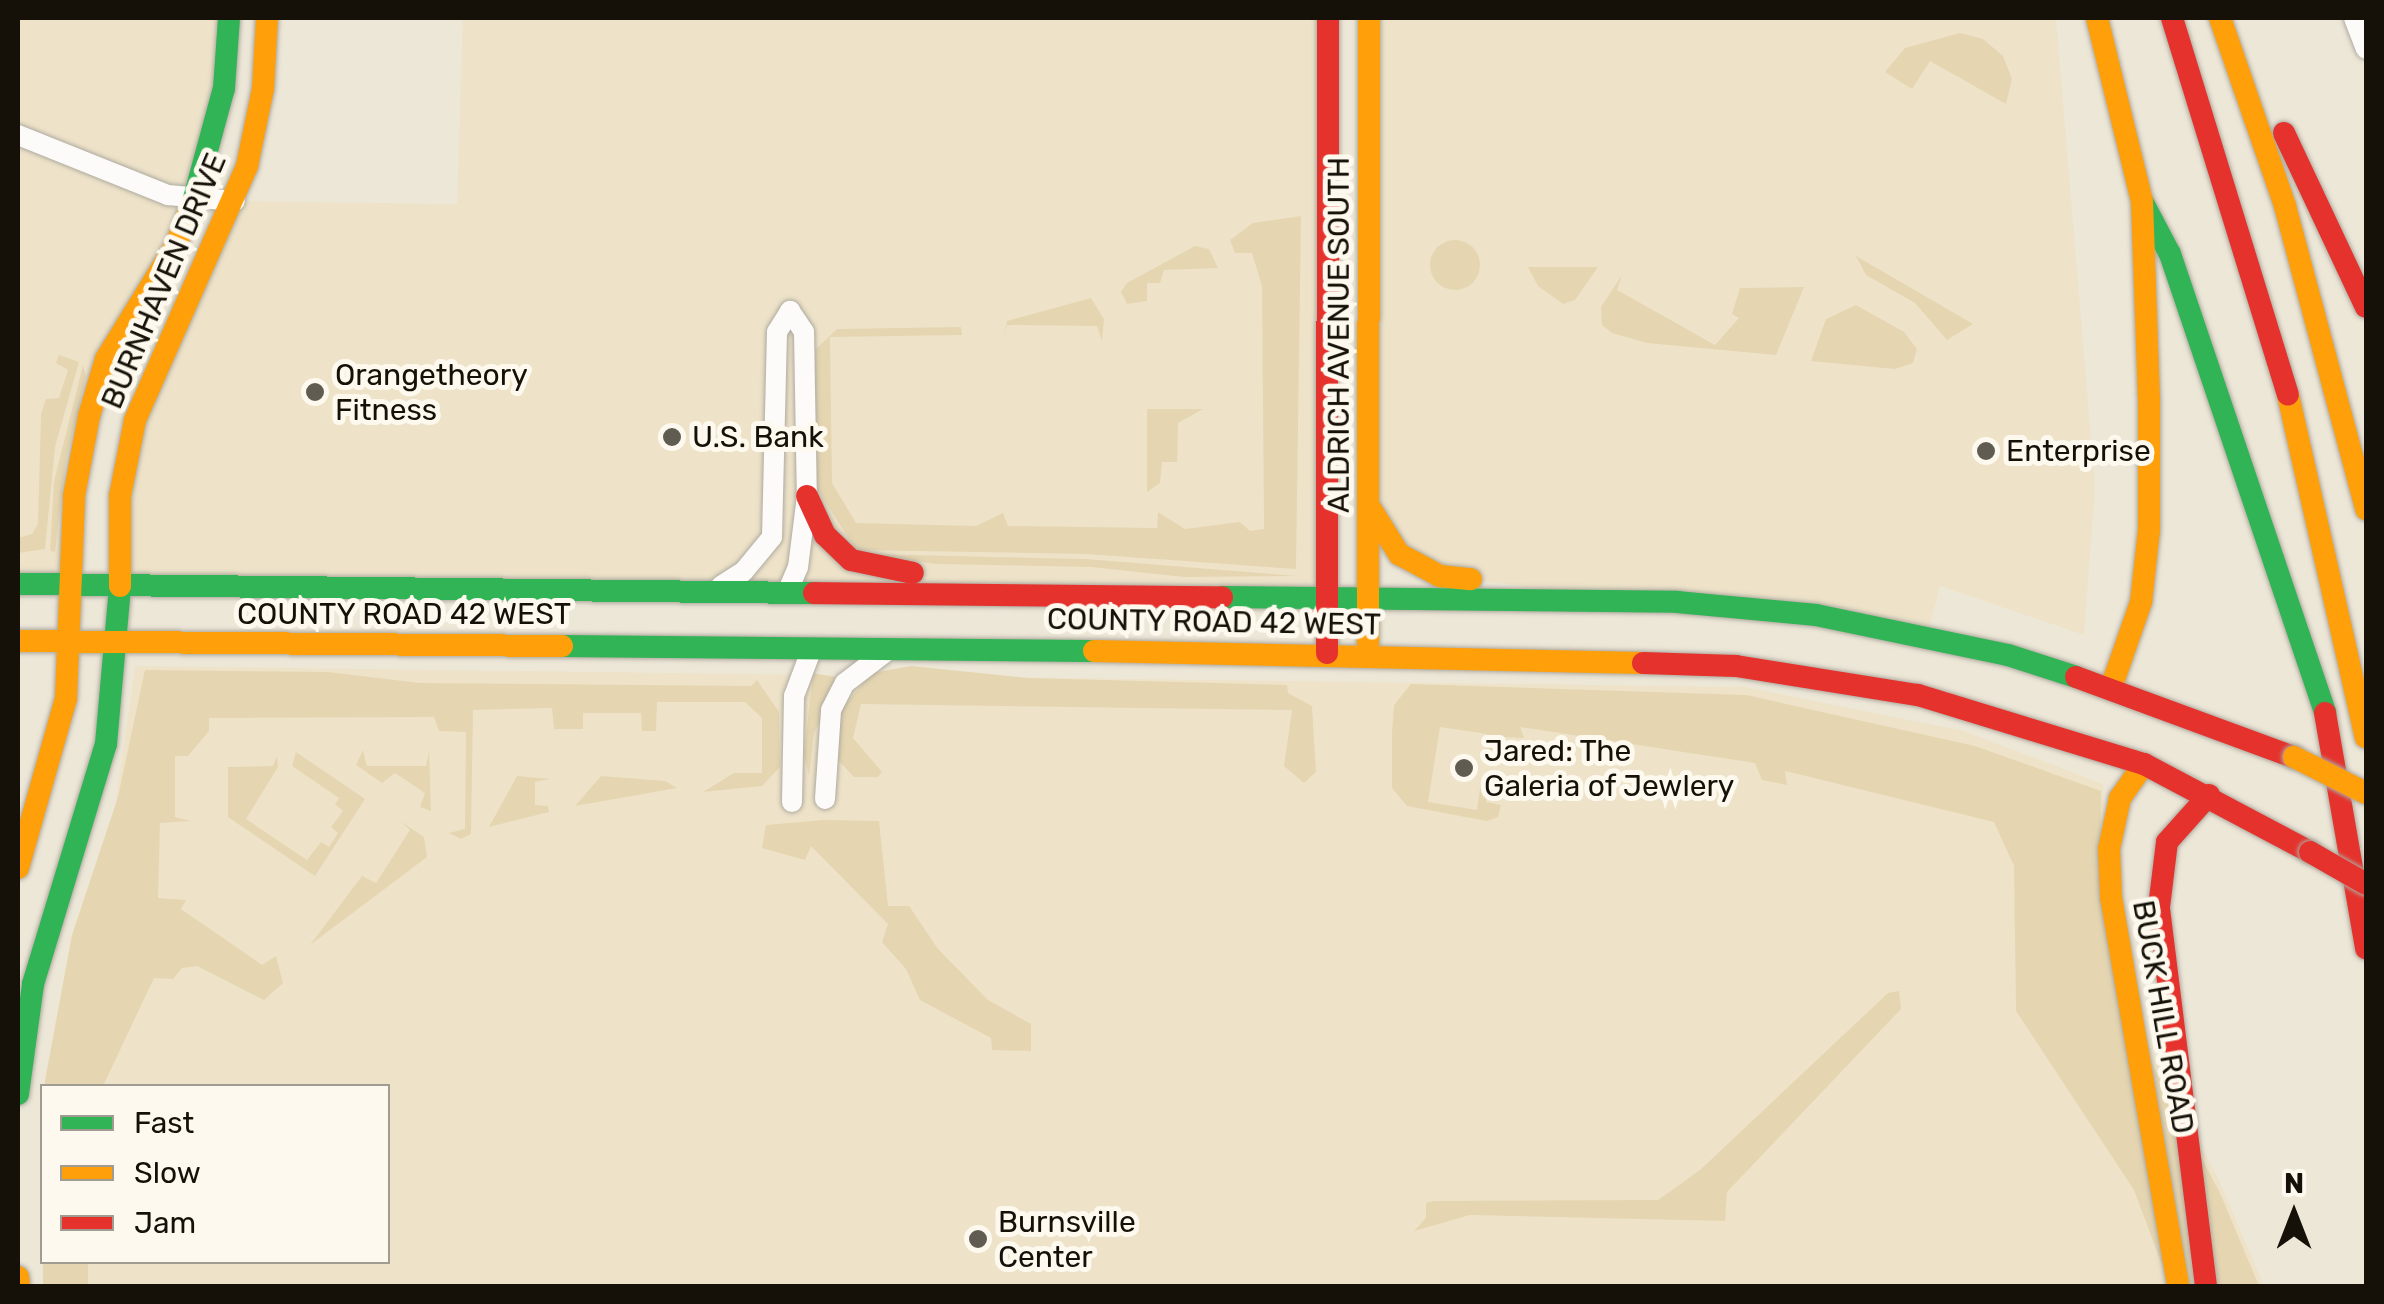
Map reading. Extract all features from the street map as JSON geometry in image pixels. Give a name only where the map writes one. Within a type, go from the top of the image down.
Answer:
[{"type":"main road","name":"BURNHAVEN DRIVE","points":[[18,868],[58,734],[72,641],[80,451],[106,359],[174,247],[208,168],[224,88],[230,18]]},
{"type":"main road","name":"BURNHAVEN DRIVE","points":[[18,1094],[33,984],[106,744],[120,642],[120,496],[135,420],[235,201],[263,89],[267,18]]},
{"type":"main road","name":"ALDRICH AVENUE SOUTH","points":[[1328,18],[1328,653]]},
{"type":"main road","name":"ALDRICH AVENUE SOUTH","points":[[1368,653],[1369,18]]},
{"type":"main road","points":[[2097,18],[2142,201],[2149,530],[2141,602],[2111,688]]},
{"type":"main road","points":[[2172,18],[2294,414],[2366,737]]},
{"type":"main road","points":[[2220,18],[2285,206],[2366,509]]},
{"type":"main road","points":[[2232,18],[2366,307]]},
{"type":"main road","points":[[2142,201],[2170,254],[2299,624],[2335,748],[2366,948]]},
{"type":"main road","points":[[807,496],[825,536],[851,560],[1049,592]]},
{"type":"main road","points":[[1369,506],[1399,554],[1440,576],[1677,602]]},
{"type":"main road","name":"COUNTY ROAD 42 WEST","points":[[18,584],[1328,594],[1677,602],[1816,616],[1927,636],[2167,706],[2294,757],[2366,793]]},
{"type":"main road","points":[[567,646],[726,630],[750,621],[788,590]]},
{"type":"main road","points":[[812,648],[853,621],[1049,592]]},
{"type":"main road","name":"COUNTY ROAD 42 WEST","points":[[18,641],[1368,653],[1756,668],[1918,695],[2144,764],[2210,796],[2366,884]]},
{"type":"main road","name":"BUCK HILL ROAD","points":[[2167,706],[2144,764],[2120,798],[2109,849],[2111,898],[2178,1286]]},
{"type":"main road","name":"BUCK HILL ROAD","points":[[2206,1286],[2159,907],[2168,842],[2210,796]]},
{"type":"main road","points":[[18,1277],[19,1286]]},
{"type":"street","points":[[2354,18],[2366,49]]},
{"type":"street","points":[[18,135],[193,200],[235,201]]},
{"type":"street","points":[[716,589],[744,571],[772,537],[778,332],[790,310],[804,332],[807,496],[798,567],[788,590]]},
{"type":"street","points":[[792,802],[794,696],[812,648]]},
{"type":"street","points":[[825,799],[831,710],[845,684],[890,648]]},
{"type":"shaded area","points":[[18,18],[229,18],[207,168],[106,359],[72,584],[18,584]]},
{"type":"shaded area","points":[[463,18],[1328,18],[1327,594],[118,584],[135,420],[235,201],[457,204]]},
{"type":"shaded area","points":[[1369,18],[2056,18],[2095,488],[2084,635],[1940,586],[1927,636],[1440,576],[1369,506]]},
{"type":"shaded area","points":[[1960,33],[1983,39],[2003,56],[2012,79],[2006,104],[1930,61],[1912,89],[1885,72],[1905,48]]},
{"type":"shaded area","points":[[1301,216],[1296,569],[1086,554],[856,550],[816,487],[815,350],[837,329],[961,327],[962,335],[830,337],[832,483],[856,523],[976,526],[1003,513],[1008,526],[1157,528],[1158,512],[1185,529],[1240,522],[1250,531],[1264,529],[1262,286],[1252,253],[1235,253],[1230,240],[1253,223]]},
{"type":"shaded area","points":[[1455,240],[1473,247],[1480,265],[1473,283],[1455,290],[1437,283],[1430,265],[1437,247]]},
{"type":"shaded area","points":[[1195,246],[1209,249],[1218,268],[1164,270],[1160,283],[1147,283],[1147,301],[1127,304],[1121,292],[1127,283]]},
{"type":"shaded area","points":[[1856,256],[1973,324],[1947,340],[1915,303],[1866,275]]},
{"type":"shaded area","points":[[1528,267],[1598,267],[1575,300],[1563,304],[1538,286]]},
{"type":"shaded area","points":[[1622,275],[1617,290],[1715,345],[1739,318],[1732,314],[1740,288],[1804,287],[1776,355],[1647,343],[1612,333],[1602,325],[1601,307]]},
{"type":"shaded area","points":[[1091,298],[1104,319],[1102,341],[1097,326],[1007,325],[1004,340],[1007,321]]},
{"type":"shaded area","points":[[1856,305],[1904,332],[1917,349],[1913,363],[1895,369],[1811,361],[1826,319]]},
{"type":"shaded area","points":[[59,355],[79,362],[55,447],[45,549],[18,553],[18,538],[32,534],[38,524],[41,414],[46,399],[59,398],[68,370],[56,363]]},
{"type":"shaded area","points":[[83,365],[86,377],[66,459],[55,552],[50,551],[54,482]]},
{"type":"shaded area","points":[[1147,409],[1203,409],[1178,423],[1177,462],[1162,462],[1160,483],[1147,492]]},
{"type":"shaded area","points":[[867,554],[1086,559],[1297,576],[1184,577],[1091,567],[936,564]]},
{"type":"shaded area","points":[[135,666],[1745,687],[1964,731],[2103,784],[2105,893],[2129,1007],[2218,1178],[2264,1286],[50,1286],[48,1264],[390,1264],[390,1084],[52,1084],[110,846]]},
{"type":"shaded area","points":[[911,666],[1028,678],[1287,685],[1288,693],[1312,706],[1316,772],[1304,783],[1284,766],[1292,710],[861,704],[853,738],[882,772],[878,777],[854,777],[836,758],[838,713],[872,673]]},
{"type":"shaded area","points":[[145,670],[328,672],[420,683],[751,686],[757,680],[779,712],[780,767],[762,786],[703,792],[734,773],[762,773],[762,718],[745,702],[657,702],[656,731],[642,731],[641,713],[583,713],[583,729],[554,729],[552,708],[473,710],[471,834],[461,839],[449,833],[465,829],[466,732],[439,731],[434,717],[209,718],[209,731],[188,756],[175,756],[175,817],[191,821],[160,823],[158,898],[186,900],[181,909],[262,965],[276,956],[283,983],[264,1000],[197,966],[182,968],[173,979],[154,978],[104,1084],[44,1084],[72,935],[118,797]]},
{"type":"shaded area","points":[[813,673],[839,678],[814,733],[809,776],[804,754]]},
{"type":"shaded area","points":[[1411,684],[1746,695],[1975,746],[2101,791],[2100,876],[2133,1028],[2220,1193],[2259,1286],[2170,1286],[2134,1190],[2016,1011],[2014,866],[1994,822],[1785,771],[1787,785],[1762,780],[1755,763],[1520,727],[1524,738],[1503,737],[1495,763],[1483,762],[1487,734],[1440,727],[1428,802],[1477,810],[1481,781],[1488,782],[1486,802],[1501,805],[1498,817],[1487,821],[1407,806],[1392,788],[1392,733],[1394,705]]},
{"type":"shaded area","points":[[363,750],[367,766],[426,766],[429,751],[431,811],[420,807],[425,793],[395,773],[382,783],[356,765]]},
{"type":"shaded area","points":[[296,752],[365,799],[315,876],[228,817],[228,767],[273,766],[277,756],[278,767],[246,819],[307,860],[321,842],[329,847],[338,833],[331,827],[343,811],[335,804],[339,798],[292,766]]},
{"type":"shaded area","points":[[517,776],[550,779],[535,782],[535,805],[548,806],[549,812],[489,827]]},
{"type":"shaded area","points":[[601,776],[665,781],[677,788],[575,806]]},
{"type":"shaded area","points":[[400,821],[424,837],[427,857],[310,945],[362,876],[376,883],[410,830]]},
{"type":"shaded area","points":[[879,821],[888,906],[909,906],[938,949],[988,1000],[1031,1024],[1031,1051],[992,1050],[991,1038],[920,1000],[906,969],[882,942],[888,924],[811,846],[805,860],[762,848],[766,825]]},
{"type":"shaded area","points":[[1899,991],[1901,1009],[1727,1192],[1725,1221],[1470,1215],[1414,1231],[1426,1218],[1426,1203],[1434,1201],[1658,1200],[1700,1170],[1888,993]]},
{"type":"shaded area","points":[[43,1264],[88,1264],[88,1286],[43,1286]]},
{"type":"traffic: fast","points":[[193,202],[224,88],[229,18]]},
{"type":"traffic: fast","points":[[2142,201],[2170,254],[2325,713]]},
{"type":"traffic: fast","points":[[18,584],[814,593]]},
{"type":"traffic: fast","points":[[18,1094],[33,984],[106,744],[120,586]]},
{"type":"traffic: fast","points":[[1222,597],[1677,602],[1816,615],[2008,655],[2076,677]]},
{"type":"traffic: fast","points":[[562,646],[1094,651]]},
{"type":"traffic: slow","points":[[120,586],[120,496],[135,420],[247,166],[263,89],[267,18]]},
{"type":"traffic: slow","points":[[1368,653],[1369,18]]},
{"type":"traffic: slow","points":[[2097,18],[2142,201],[2149,398],[2149,530],[2141,602],[2111,688]]},
{"type":"traffic: slow","points":[[2220,18],[2285,206],[2366,509]]},
{"type":"traffic: slow","points":[[18,868],[66,698],[74,496],[89,416],[106,359],[175,247],[193,202]]},
{"type":"traffic: slow","points":[[2288,395],[2366,737]]},
{"type":"traffic: slow","points":[[1369,506],[1399,554],[1440,576],[1471,579]]},
{"type":"traffic: slow","points":[[18,641],[562,646]]},
{"type":"traffic: slow","points":[[1094,651],[1643,663]]},
{"type":"traffic: slow","points":[[2294,757],[2366,793]]},
{"type":"traffic: slow","points":[[2144,764],[2120,798],[2109,849],[2111,897],[2178,1286]]},
{"type":"traffic: slow","points":[[18,1277],[19,1286]]},
{"type":"traffic: jam","points":[[1327,653],[1328,18]]},
{"type":"traffic: jam","points":[[2172,18],[2288,395]]},
{"type":"traffic: jam","points":[[2284,133],[2366,307]]},
{"type":"traffic: jam","points":[[807,496],[825,535],[851,560],[913,573]]},
{"type":"traffic: jam","points":[[814,593],[1222,597]]},
{"type":"traffic: jam","points":[[1643,663],[1736,666],[1918,695],[2144,764],[2310,852]]},
{"type":"traffic: jam","points":[[2076,677],[2294,757]]},
{"type":"traffic: jam","points":[[2325,713],[2366,948]]},
{"type":"traffic: jam","points":[[2206,1286],[2159,907],[2167,842],[2209,795]]},
{"type":"traffic: jam","points":[[2310,852],[2366,884]]},
{"type":"place","name":"Orangetheory Fitness","points":[[315,392]]},
{"type":"place","name":"U.S. Bank","points":[[672,437]]},
{"type":"place","name":"Enterprise","points":[[1986,451]]},
{"type":"place","name":"Jared: The Galeria of Jewlery","points":[[1464,768]]},
{"type":"place","name":"Burnsville Center","points":[[978,1239]]}]
